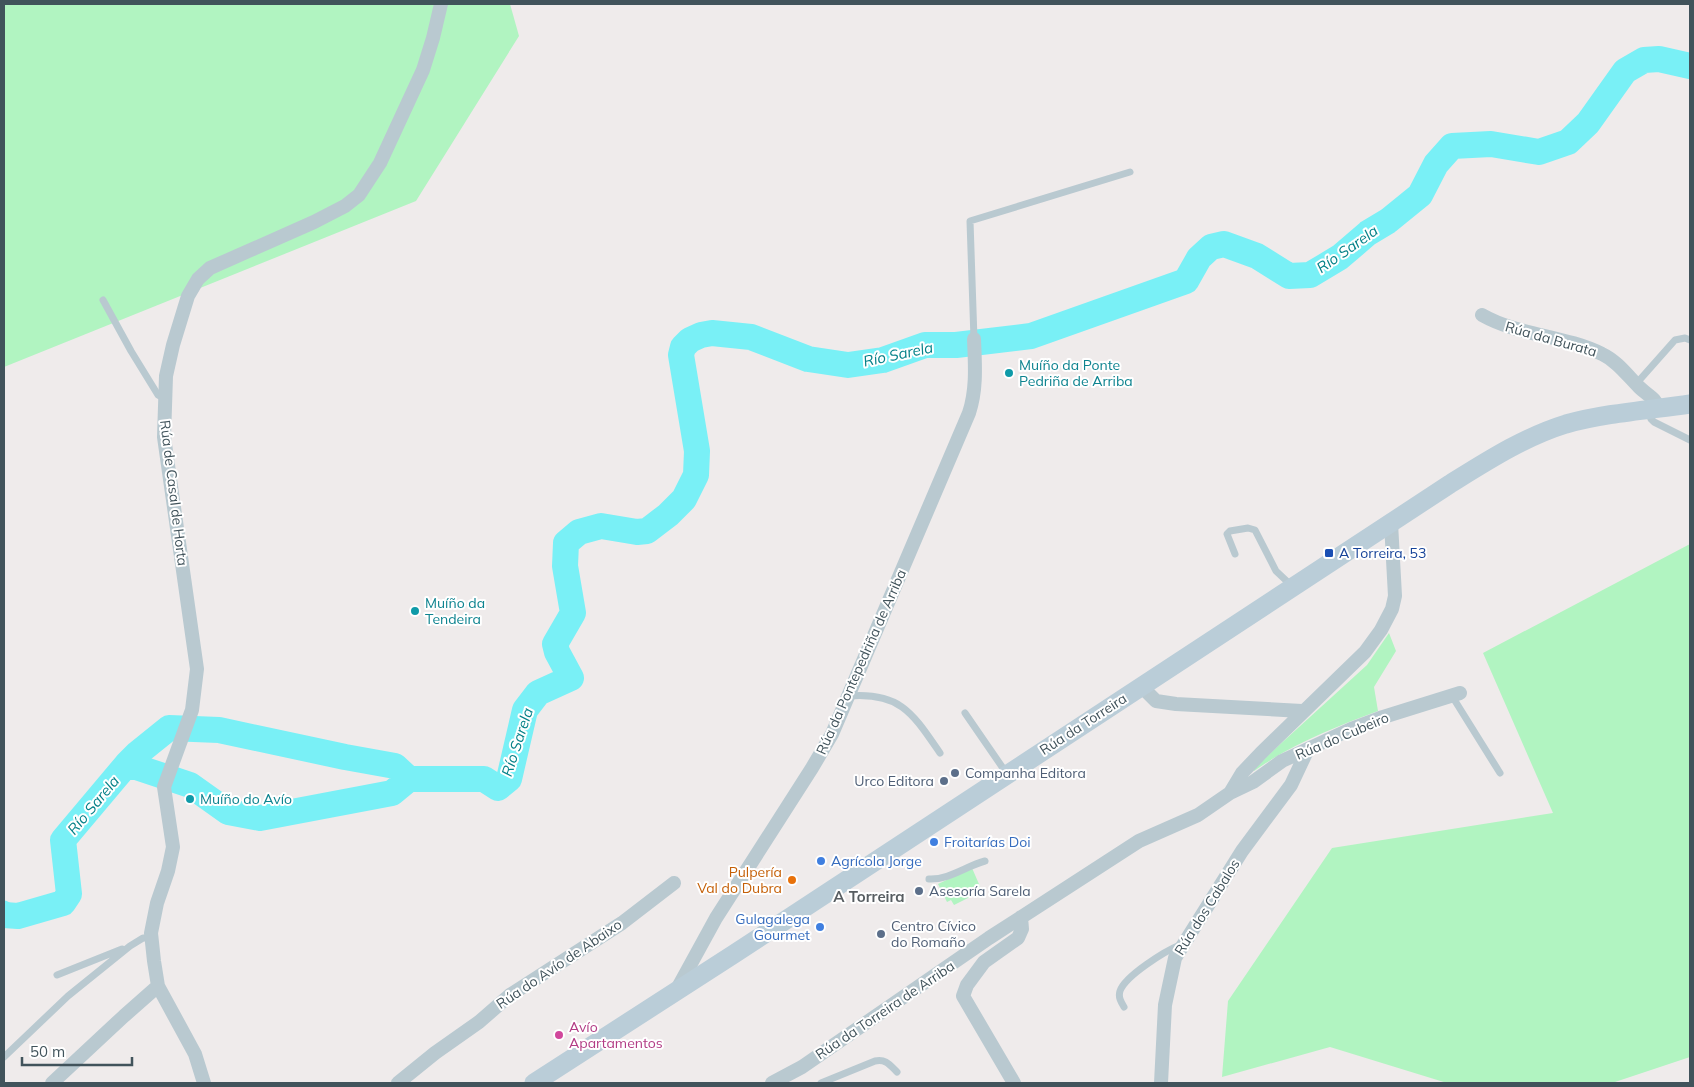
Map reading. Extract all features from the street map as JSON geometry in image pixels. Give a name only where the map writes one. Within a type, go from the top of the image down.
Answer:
[{"type":"main road","name":"Rúa da Torreira","points":[[534,1083],[1466,474],[1524,440],[1564,425],[1588,418],[1690,404]]},
{"type":"street","name":"Rúa de Casal de Horta","points":[[204,1083],[195,1054],[158,986],[152,938],[153,918],[168,871],[173,847],[164,787],[192,710],[197,669],[164,437],[166,376],[188,296],[198,279],[210,268],[322,218],[346,206],[359,195],[380,163],[423,70],[433,38],[440,4]]},
{"type":"street","name":"Rúa da Burata","points":[[1482,314],[1509,327],[1567,341],[1603,354],[1658,402],[1654,410]]},
{"type":"street","name":"Rúa da Pontepedriña de Arriba","points":[[676,991],[716,918],[822,751],[849,696],[973,399],[976,368],[974,339]]},
{"type":"street","name":"Rúa da Torreira de Arriba","points":[[772,1083],[802,1067],[1021,917],[1139,841],[1198,815],[1230,793],[1242,773],[1302,711],[1365,652],[1387,619],[1392,609],[1394,596],[1391,523]]},
{"type":"street","points":[[1141,686],[1156,701],[1176,704],[1302,711]]},
{"type":"street","name":"Rúa do Cubeiro","points":[[1230,793],[1253,782],[1282,762],[1351,729],[1456,694]]},
{"type":"street","name":"Rúa dos Cabalos","points":[[1161,1083],[1165,1005],[1175,958],[1242,851],[1291,785],[1307,751]]},
{"type":"street","name":"Rúa do Avío de Abaixo","points":[[398,1083],[435,1053],[479,1022],[510,996],[622,922],[674,882]]},
{"type":"street","name":"Rúa da Torreira de Arriba","points":[[1014,1083],[963,996],[967,985],[984,962],[1018,938],[1022,929],[1021,917]]},
{"type":"street","points":[[52,1083],[138,1002],[158,986]]},
{"type":"lane","points":[[974,339],[970,221],[1130,172]]},
{"type":"lane","points":[[103,300],[158,395],[165,399]]},
{"type":"lane","points":[[1636,384],[1674,340],[1685,338],[1690,340]]},
{"type":"lane","points":[[1654,410],[1651,419],[1660,426],[1690,440]]},
{"type":"lane","points":[[1235,554],[1227,534],[1230,531],[1248,528],[1255,530],[1276,571],[1293,587]]},
{"type":"lane","points":[[1456,694],[1500,773]]},
{"type":"lane","points":[[849,696],[877,696],[906,709],[940,753]]},
{"type":"lane","points":[[965,713],[1007,774]]},
{"type":"lane","points":[[929,879],[940,880],[972,864],[985,861]]},
{"type":"lane","points":[[4,1057],[68,996],[130,946],[143,938],[152,938]]},
{"type":"lane","points":[[1124,1006],[1119,997],[1120,990],[1125,984],[1158,956],[1183,944]]},
{"type":"lane","points":[[58,975],[130,946]]},
{"type":"lane","points":[[821,1083],[875,1061],[882,1060],[888,1062],[897,1072]]},
{"type":"green space","points":[[4,4],[510,4],[519,36],[416,201],[4,367]]},
{"type":"green space","points":[[1690,544],[1690,1057],[1612,1083],[1447,1083],[1330,1047],[1222,1077],[1228,1001],[1332,848],[1553,813],[1483,653]]},
{"type":"green space","points":[[1389,633],[1396,651],[1374,687],[1378,711],[1299,744],[1254,771],[1253,769],[1367,665]]},
{"type":"green space","points":[[972,868],[982,891],[954,905],[951,900],[947,902],[938,884]]},
{"type":"waterway","name":"Río Sarela","points":[[4,915],[18,916],[63,903],[69,894],[63,840],[127,764],[190,785],[228,812],[260,818],[392,793],[409,779],[484,779],[498,788],[509,779],[525,710],[538,693],[571,678],[557,652],[555,644],[573,613],[565,566],[566,543],[579,532],[601,526],[637,532],[647,531],[668,515],[684,499],[696,475],[697,451],[681,355],[683,347],[690,340],[712,333],[751,337],[808,359],[848,365],[883,360],[925,345],[956,345],[1031,336],[1186,281],[1199,258],[1211,247],[1224,244],[1257,256],[1289,276],[1310,275],[1340,257],[1368,233],[1388,221],[1420,195],[1436,164],[1452,146],[1491,144],[1539,152],[1568,142],[1588,123],[1625,71],[1644,60],[1659,59],[1690,66]]},
{"type":"waterway","name":"Río Sarela","points":[[127,764],[169,728],[219,730],[395,766],[409,779]]},
{"type":"waterway","name":"Río Sarela","points":[[4,908],[18,916]]},
{"type":"place","name":"Muíño da Ponte Pedriña de Arriba","points":[[1009,373]]},
{"type":"place","name":"A Torreira, 53","points":[[1329,553]]},
{"type":"place","name":"Muíño da Tendeira","points":[[415,611]]},
{"type":"place","name":"Companha Editora","points":[[955,773]]},
{"type":"place","name":"Urco Editora","points":[[944,781]]},
{"type":"place","name":"Muíño do Avío","points":[[190,799]]},
{"type":"place","name":"Froitarías Doi","points":[[934,842]]},
{"type":"place","name":"Agrícola Jorge","points":[[821,861]]},
{"type":"place","name":"Pulpería Val do Dubra","points":[[792,880]]},
{"type":"place","name":"Asesoría Sarela","points":[[919,891]]},
{"type":"place","name":"Gulagalega Gourmet","points":[[820,927]]},
{"type":"place","name":"Centro Cívico do Romaño","points":[[881,934]]},
{"type":"place","name":"Avío Apartamentos","points":[[559,1035]]},
{"type":"district","name":"A Torreira","points":[[869,896]]}]
